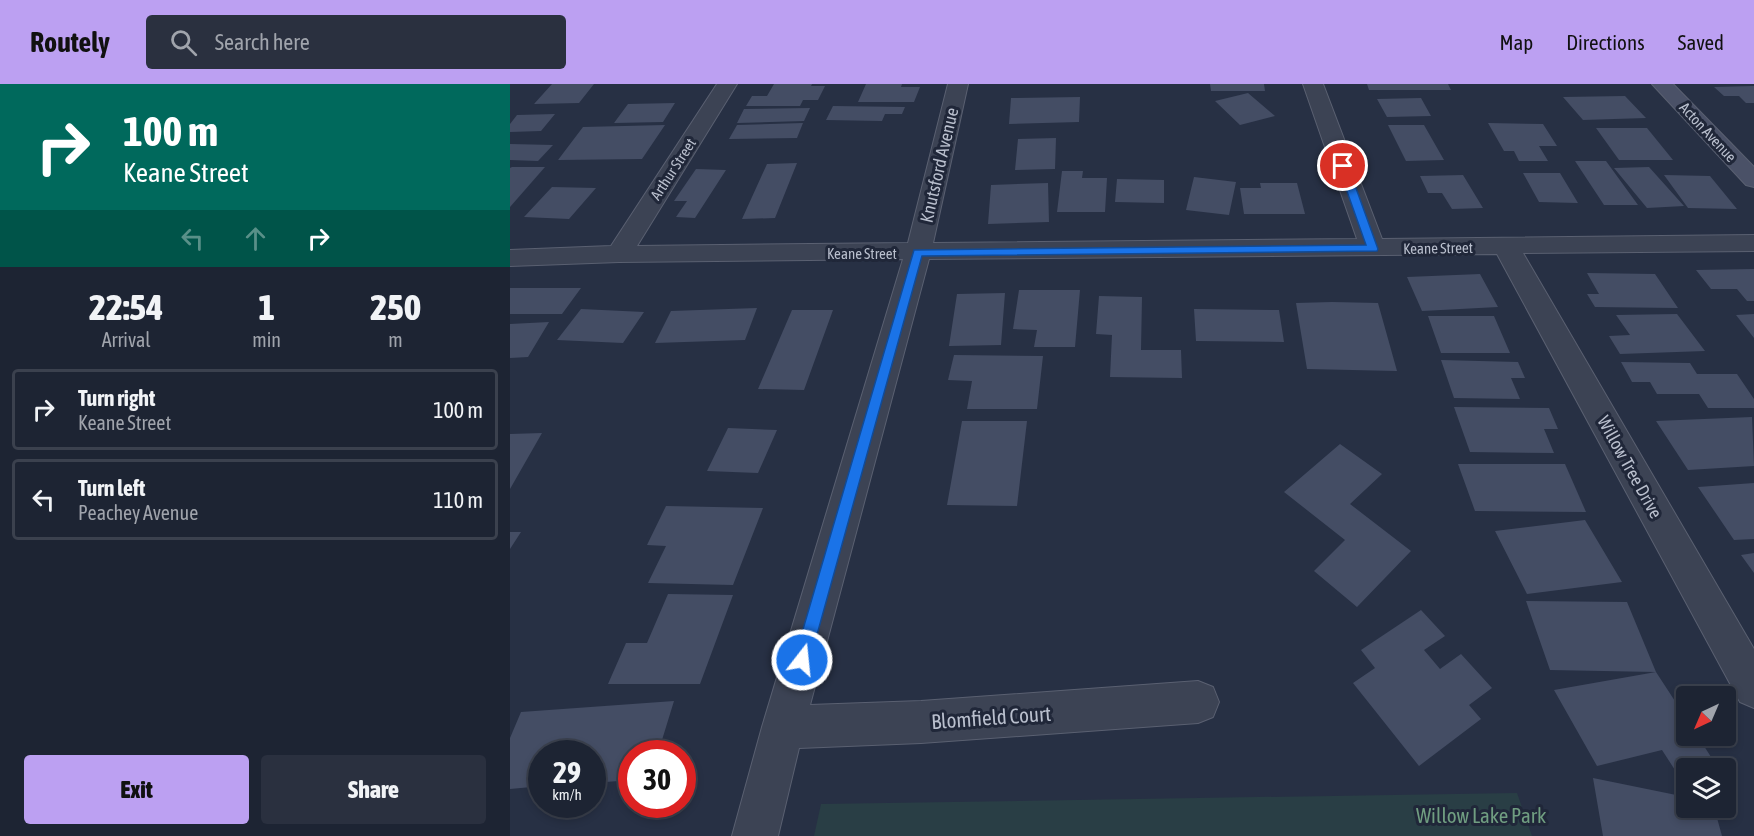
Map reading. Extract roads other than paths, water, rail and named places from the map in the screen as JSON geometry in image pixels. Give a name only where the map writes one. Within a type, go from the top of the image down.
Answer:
[{"type":"street","name":"Arthur Street","points":[[618,254],[727,84]]},
{"type":"street","name":"Knutsford Avenue","points":[[754,836],[918,253],[958,84]]},
{"type":"street","points":[[1313,84],[1373,249]]},
{"type":"street","name":"Acton Avenue","points":[[1662,84],[1754,180]]},
{"type":"street","name":"Keane Street","points":[[510,258],[618,254],[1373,249],[1754,243]]},
{"type":"street","name":"Willow Tree Drive","points":[[1506,246],[1754,688]]},
{"type":"street","name":"Blomfield Court","points":[[783,727],[921,722],[1198,702]]},
{"type":"park label","name":"Willow Lake Park","points":[[1481,815]]}]
